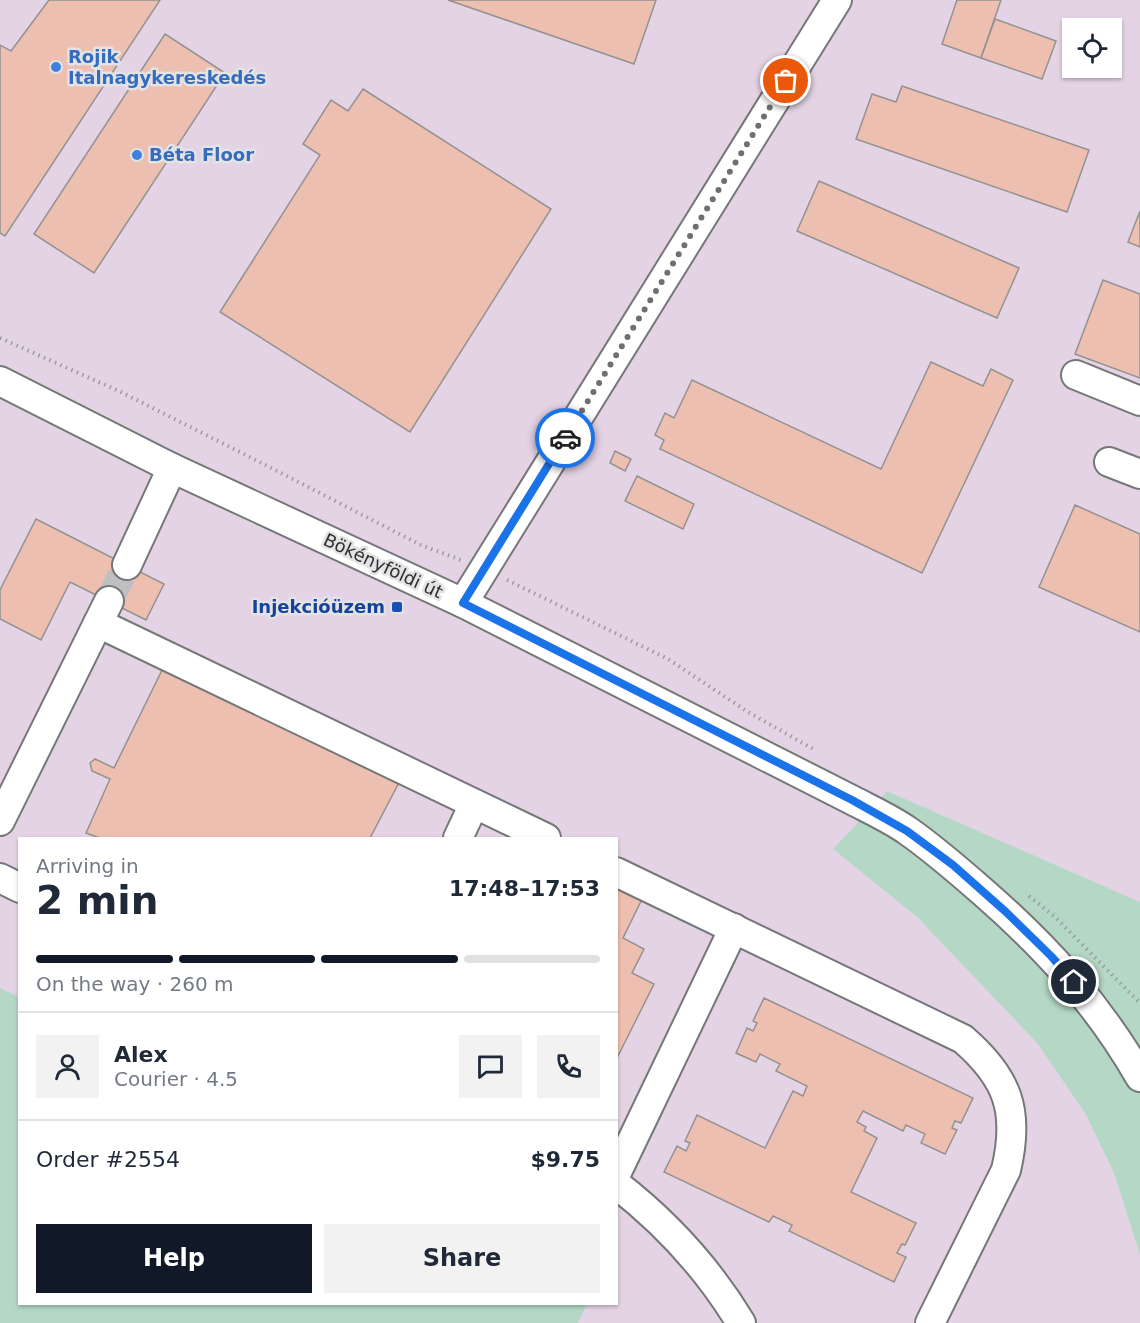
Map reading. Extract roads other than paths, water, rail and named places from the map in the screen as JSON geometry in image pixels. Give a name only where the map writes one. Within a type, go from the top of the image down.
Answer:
[{"type":"street","points":[[463,603],[837,0]]},
{"type":"street","points":[[1077,375],[1140,401]]},
{"type":"street","name":"Bökényföldi út","points":[[0,381],[172,468],[463,603],[852,800],[907,831],[953,865],[1051,956],[1085,995],[1122,1045],[1140,1077]]},
{"type":"street","points":[[1109,462],[1140,474]]},
{"type":"street","points":[[126,565],[172,468]]},
{"type":"street","points":[[0,821],[103,612],[474,804],[544,837]]},
{"type":"street","points":[[458,837],[474,804]]},
{"type":"street","points":[[618,873],[963,1039],[979,1052],[993,1070],[1010,1104],[1012,1122],[1006,1170],[930,1323]]},
{"type":"street","points":[[0,879],[18,887]]},
{"type":"street","points":[[618,1170],[734,928]]},
{"type":"street","points":[[618,1186],[642,1204],[693,1257],[735,1319]]},
{"type":"tunnel","points":[[109,601],[127,565]]},
{"type":"place","name":"Rojik Italnagykereskedés","points":[[56,67]]},
{"type":"place","name":"Béta Floor","points":[[137,155]]},
{"type":"place","name":"Injekcióüzem","points":[[397,607]]}]
